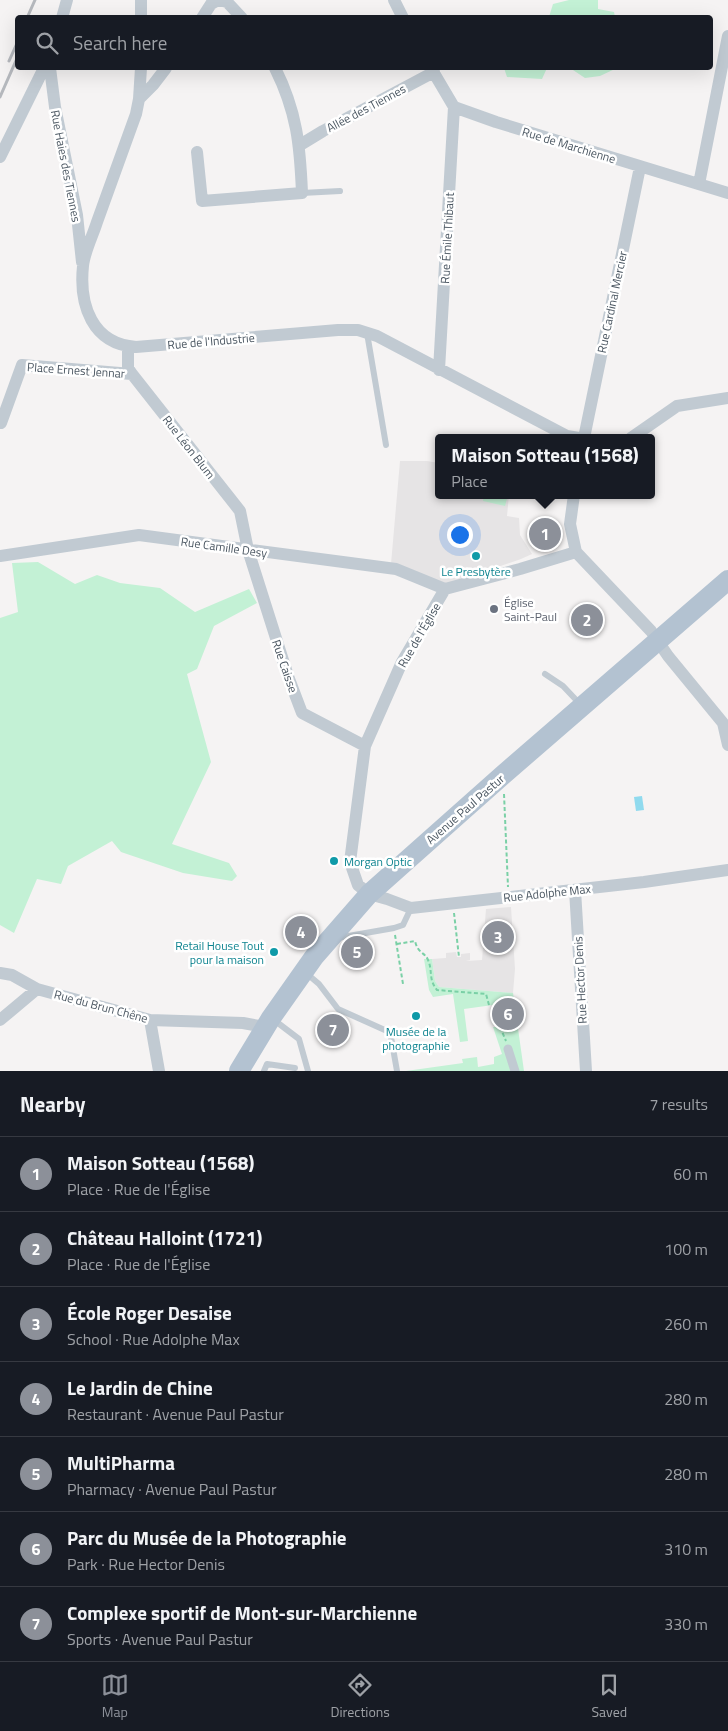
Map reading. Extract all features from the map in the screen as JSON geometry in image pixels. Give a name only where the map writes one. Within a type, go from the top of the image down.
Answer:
[{"type":"main road","name":"Avenue Paul Pastur","points":[[239,1071],[268,1023],[304,971],[368,894],[728,580]]},
{"type":"street","points":[[63,15],[68,0]]},
{"type":"street","points":[[141,0],[141,15]]},
{"type":"street","points":[[204,15],[212,4],[218,0],[227,2],[239,15]]},
{"type":"street","points":[[394,0],[402,15]]},
{"type":"street","points":[[699,184],[728,36]]},
{"type":"street","points":[[0,157],[43,70]]},
{"type":"street","name":"Rue Haies des Tiennes","points":[[50,70],[55,107],[77,215],[82,264]]},
{"type":"street","name":"Rue de l'Industrie","points":[[141,70],[136,114],[82,264],[83,292],[88,312],[93,325],[100,333],[128,346],[153,346],[338,330],[358,330],[377,336],[563,434]]},
{"type":"street","points":[[139,99],[164,70]]},
{"type":"street","points":[[197,152],[202,201],[302,193],[300,146],[293,112],[276,70]]},
{"type":"street","points":[[432,70],[454,107]]},
{"type":"street","name":"Allée des Tiennes","points":[[300,146],[323,131],[432,70]]},
{"type":"street","name":"Rue de Marchienne","points":[[454,107],[496,122],[728,193]]},
{"type":"street","name":"Rue Émile Thibaut","points":[[439,370],[454,107]]},
{"type":"street","name":"Rue Cardinal Mercier","points":[[585,434],[640,167]]},
{"type":"street","name":"Rue Léon Blum","points":[[128,346],[128,368],[132,374],[240,510],[248,550]]},
{"type":"street","name":"Place Ernest Jennar","points":[[1,423],[22,365],[132,374]]},
{"type":"street","points":[[637,434],[677,406],[728,398]]},
{"type":"street","points":[[573,499],[570,524],[576,552],[651,631],[723,723],[728,745]]},
{"type":"street","name":"Rue Camille Desy","points":[[0,556],[139,535],[396,569],[445,589]]},
{"type":"street","name":"Rue Caisse","points":[[248,550],[302,714],[365,746]]},
{"type":"street","name":"Rue de l'Église","points":[[368,894],[358,885],[350,862],[365,746],[402,662],[445,589],[576,552]]},
{"type":"street","name":"Rue Adolphe Max","points":[[368,894],[412,908],[575,890],[728,870]]},
{"type":"street","name":"Rue Hector Denis","points":[[575,890],[586,1071]]},
{"type":"street","name":"Rue du Brun Chêne","points":[[0,973],[12,975],[37,989],[150,1020],[268,1023]]},
{"type":"street","points":[[0,1020],[37,989]]},
{"type":"street","points":[[150,1020],[159,1071]]},
{"type":"street","points":[[508,1049],[515,1071]]},
{"type":"lane","points":[[302,193],[340,191]]},
{"type":"lane","points":[[367,333],[386,445]]},
{"type":"lane","points":[[545,674],[563,686],[582,706]]},
{"type":"lane","points":[[331,939],[403,925],[412,908]]},
{"type":"lane","points":[[304,971],[319,984],[338,1010],[387,1031],[397,1071]]},
{"type":"lane","points":[[268,1023],[299,1039],[308,1071]]},
{"type":"lane","points":[[264,1071],[267,1064],[295,1068]]},
{"type":"path","points":[[504,774],[508,897]]},
{"type":"path","points":[[453,904],[459,957]]},
{"type":"path","points":[[394,928],[403,984]]},
{"type":"path","points":[[396,944],[415,941],[417,950],[428,959],[432,983],[437,990],[486,994],[489,1005]]},
{"type":"path","points":[[500,1027],[508,1049]]},
{"type":"shaded area","points":[[400,461],[435,462],[435,499],[509,499],[507,516],[519,518],[520,535],[532,554],[447,584],[391,564]]},
{"type":"shaded area","points":[[511,907],[515,969],[513,993],[439,987],[435,981],[432,959],[446,958],[446,953],[456,952],[457,957],[461,957],[461,954],[470,953],[470,960],[466,961],[482,960],[486,909]]},
{"type":"green space","points":[[569,0],[598,0],[598,9],[614,12],[615,15],[550,15],[553,4]]},
{"type":"green space","points":[[505,70],[546,70],[542,79],[507,77]]},
{"type":"green space","points":[[573,70],[613,70],[600,76],[585,78]]},
{"type":"green space","points":[[483,499],[507,499],[505,506],[483,501]]},
{"type":"green space","points":[[38,562],[75,584],[97,575],[120,583],[160,588],[195,612],[249,589],[257,603],[214,626],[197,669],[187,674],[211,762],[172,844],[229,863],[237,876],[232,881],[183,873],[121,852],[112,841],[68,866],[61,884],[37,879],[14,933],[0,925],[0,618],[18,612],[12,563]]},
{"type":"green space","points":[[424,959],[432,959],[435,981],[439,987],[513,993],[524,1071],[406,1071],[463,1063],[462,1059],[477,1057],[478,1067],[494,1064],[494,1057],[502,1054],[493,1027],[503,1027],[500,1004],[464,1009],[468,1041],[460,1042],[453,994],[433,997],[429,990]]},
{"type":"water","points":[[642,796],[644,810],[636,811],[634,797]]},
{"type":"railway","points":[[28,15],[35,0]]},
{"type":"railway","points":[[9,61],[15,48]]},
{"type":"railway","points":[[0,97],[15,63]]},
{"type":"place","name":"Maison Sotteau (1568)","points":[[545,534]]},
{"type":"place","name":"Le Presbytère","points":[[476,556]]},
{"type":"place","name":"Église Saint-Paul","points":[[494,609]]},
{"type":"place","name":"Château Halloint (1721)","points":[[587,620]]},
{"type":"place","name":"Morgan Optic","points":[[334,861]]},
{"type":"place","name":"Le Jardin de Chine","points":[[301,932]]},
{"type":"place","name":"École Roger Desaise","points":[[498,937]]},
{"type":"place","name":"Retail House Tout pour la maison","points":[[274,952]]},
{"type":"place","name":"MultiPharma","points":[[357,952]]},
{"type":"place","name":"Parc du Musée de la Photographie","points":[[508,1014]]},
{"type":"place","name":"Musée de la photographie","points":[[416,1016]]},
{"type":"place","name":"Complexe sportif de Mont-sur-Marchienne","points":[[333,1030]]}]
